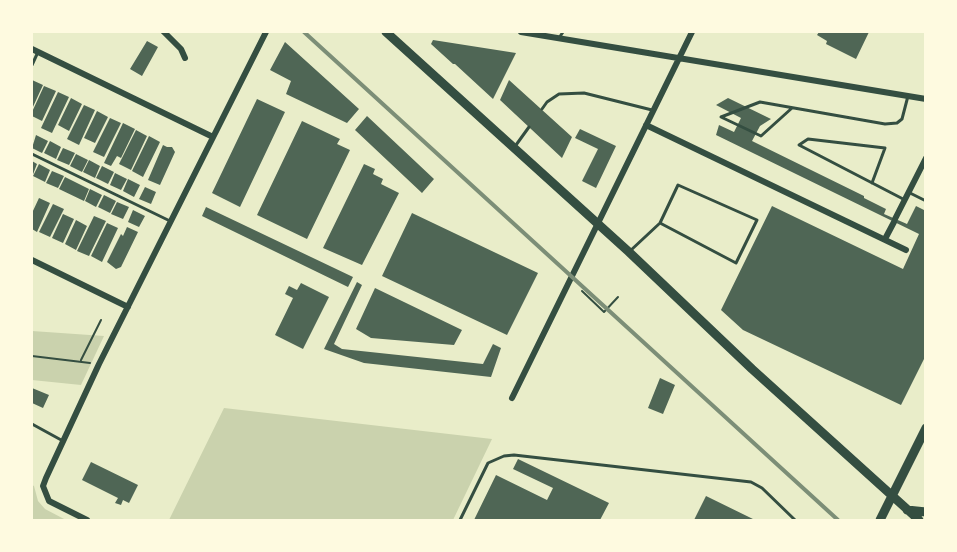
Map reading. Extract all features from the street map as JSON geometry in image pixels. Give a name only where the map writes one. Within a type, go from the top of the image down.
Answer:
[{"type":"main road","points":[[386,32],[629,252],[752,369],[919,520]]},
{"type":"main road","points":[[880,520],[926,428]]},
{"type":"main road","points":[[907,510],[926,512]]},
{"type":"street","points":[[164,32],[181,49],[185,58]]},
{"type":"street","points":[[87,520],[57,506],[45,495],[46,478],[99,364],[266,32]]},
{"type":"street","points":[[521,32],[561,35],[679,58],[926,99]]},
{"type":"street","points":[[512,398],[692,32]]},
{"type":"street","points":[[35,51],[213,137]]},
{"type":"street","points":[[646,125],[906,250]]},
{"type":"street","points":[[885,239],[926,158]]},
{"type":"street","points":[[32,260],[128,307]]},
{"type":"lane","points":[[32,65],[35,51]]},
{"type":"lane","points":[[542,110],[547,102],[559,94],[584,93],[653,111]]},
{"type":"lane","points":[[792,108],[761,136],[721,117],[760,102],[885,124],[897,123],[902,119],[908,96]]},
{"type":"lane","points":[[513,148],[529,127]]},
{"type":"lane","points":[[872,183],[885,148],[808,139],[799,145],[872,183],[905,200]]},
{"type":"lane","points":[[32,154],[171,221]]},
{"type":"lane","points":[[629,252],[660,223],[678,185],[757,220],[736,263],[660,223]]},
{"type":"lane","points":[[908,192],[926,201]]},
{"type":"lane","points":[[32,424],[63,441]]},
{"type":"lane","points":[[460,520],[488,463],[504,456],[514,455],[751,482],[762,488],[795,520]]},
{"type":"path","points":[[582,291],[604,312],[618,297]]},
{"type":"path","points":[[81,362],[101,320]]},
{"type":"path","points":[[32,356],[99,364]]},
{"type":"green space","points":[[32,331],[104,336],[81,385],[32,380]]},
{"type":"green space","points":[[224,408],[492,439],[453,520],[169,520]]},
{"type":"green space","points":[[32,485],[38,501],[45,509],[66,520],[32,520]]},
{"type":"building","points":[[819,32],[869,32],[856,59],[826,44],[827,41],[817,35]]},
{"type":"building","points":[[433,40],[516,53],[493,99],[431,44]]},
{"type":"building","points":[[147,41],[158,47],[142,76],[130,69]]},
{"type":"building","points":[[285,42],[359,109],[347,123],[286,94],[291,81],[270,70]]},
{"type":"building","points":[[32,80],[43,85],[32,109]]},
{"type":"building","points":[[509,80],[572,137],[562,158],[500,100]]},
{"type":"building","points":[[44,86],[56,91],[42,121],[32,116],[32,112]]},
{"type":"building","points":[[58,92],[69,97],[52,133],[41,128]]},
{"type":"building","points":[[71,98],[82,104],[69,131],[58,125]]},
{"type":"building","points":[[728,98],[771,119],[760,126],[752,141],[864,196],[886,209],[884,214],[907,224],[916,206],[926,211],[926,355],[901,405],[743,330],[721,310],[772,206],[903,269],[919,234],[716,135],[719,125],[734,132],[741,118],[716,105]]},
{"type":"building","points":[[257,99],[285,112],[240,207],[212,193]]},
{"type":"building","points":[[84,105],[95,110],[79,145],[67,139]]},
{"type":"building","points":[[97,111],[108,117],[95,143],[84,138]]},
{"type":"building","points":[[367,116],[434,179],[422,193],[355,130]]},
{"type":"building","points":[[110,118],[121,123],[104,157],[93,152]]},
{"type":"building","points":[[302,121],[340,139],[337,144],[350,150],[307,239],[257,215]]},
{"type":"building","points":[[123,123],[135,129],[121,158],[117,156],[111,166],[104,163]]},
{"type":"building","points":[[580,129],[616,146],[596,188],[582,181],[598,149],[575,138]]},
{"type":"building","points":[[136,130],[147,136],[131,170],[119,164]]},
{"type":"building","points":[[36,135],[48,141],[42,153],[32,148]]},
{"type":"building","points":[[149,136],[160,142],[143,177],[132,171]]},
{"type":"building","points":[[50,141],[61,147],[56,159],[44,153]]},
{"type":"building","points":[[163,145],[172,147],[175,152],[160,185],[148,180]]},
{"type":"building","points":[[63,148],[75,153],[69,165],[57,160]]},
{"type":"building","points":[[76,154],[88,160],[82,172],[70,166]]},
{"type":"building","points":[[89,160],[100,166],[95,178],[83,172]]},
{"type":"building","points":[[32,161],[37,164],[32,177]]},
{"type":"building","points":[[39,164],[50,170],[45,182],[33,176]]},
{"type":"building","points":[[364,164],[375,169],[373,174],[383,179],[381,184],[399,193],[362,265],[323,248]]},
{"type":"building","points":[[102,166],[114,172],[108,184],[96,178]]},
{"type":"building","points":[[52,171],[64,176],[58,188],[46,183]]},
{"type":"building","points":[[115,173],[127,179],[121,190],[110,185]]},
{"type":"building","points":[[65,177],[89,189],[84,201],[59,189]]},
{"type":"building","points":[[128,179],[140,185],[134,197],[123,191]]},
{"type":"building","points":[[145,187],[156,192],[151,204],[139,199]]},
{"type":"building","points":[[90,189],[102,195],[96,207],[85,201]]},
{"type":"building","points":[[104,195],[116,201],[110,213],[98,207]]},
{"type":"building","points":[[39,198],[50,203],[37,232],[32,229],[32,213]]},
{"type":"building","points":[[117,202],[129,207],[123,219],[111,214]]},
{"type":"building","points":[[53,204],[64,209],[50,237],[39,232]]},
{"type":"building","points":[[206,207],[353,277],[348,287],[202,216]]},
{"type":"building","points":[[133,210],[145,216],[139,227],[128,222]]},
{"type":"building","points":[[412,213],[538,273],[507,335],[382,276]]},
{"type":"building","points":[[63,214],[74,219],[63,243],[52,238]]},
{"type":"building","points":[[94,216],[106,221],[89,256],[77,251]]},
{"type":"building","points":[[76,220],[87,226],[76,250],[65,244]]},
{"type":"building","points":[[107,223],[118,228],[102,262],[91,256]]},
{"type":"building","points":[[127,227],[138,232],[121,267],[116,269],[107,262]]},
{"type":"building","points":[[357,282],[362,285],[334,344],[342,349],[483,364],[493,344],[501,348],[491,377],[364,363],[324,349]]},
{"type":"building","points":[[301,283],[329,297],[303,349],[275,335],[293,298],[285,294],[289,286],[297,290]]},
{"type":"building","points":[[375,288],[462,330],[454,345],[371,338],[356,329]]},
{"type":"building","points":[[660,378],[675,385],[663,414],[648,408]]},
{"type":"building","points":[[32,388],[49,395],[43,408],[32,403]]},
{"type":"building","points":[[518,459],[609,503],[600,520],[474,520],[496,475],[547,500],[553,488],[513,469]]},
{"type":"building","points":[[91,462],[138,485],[129,503],[123,500],[121,505],[115,503],[118,498],[82,480]]},
{"type":"building","points":[[706,496],[755,520],[694,520]]},
{"type":"railway","points":[[304,32],[838,520]]}]
